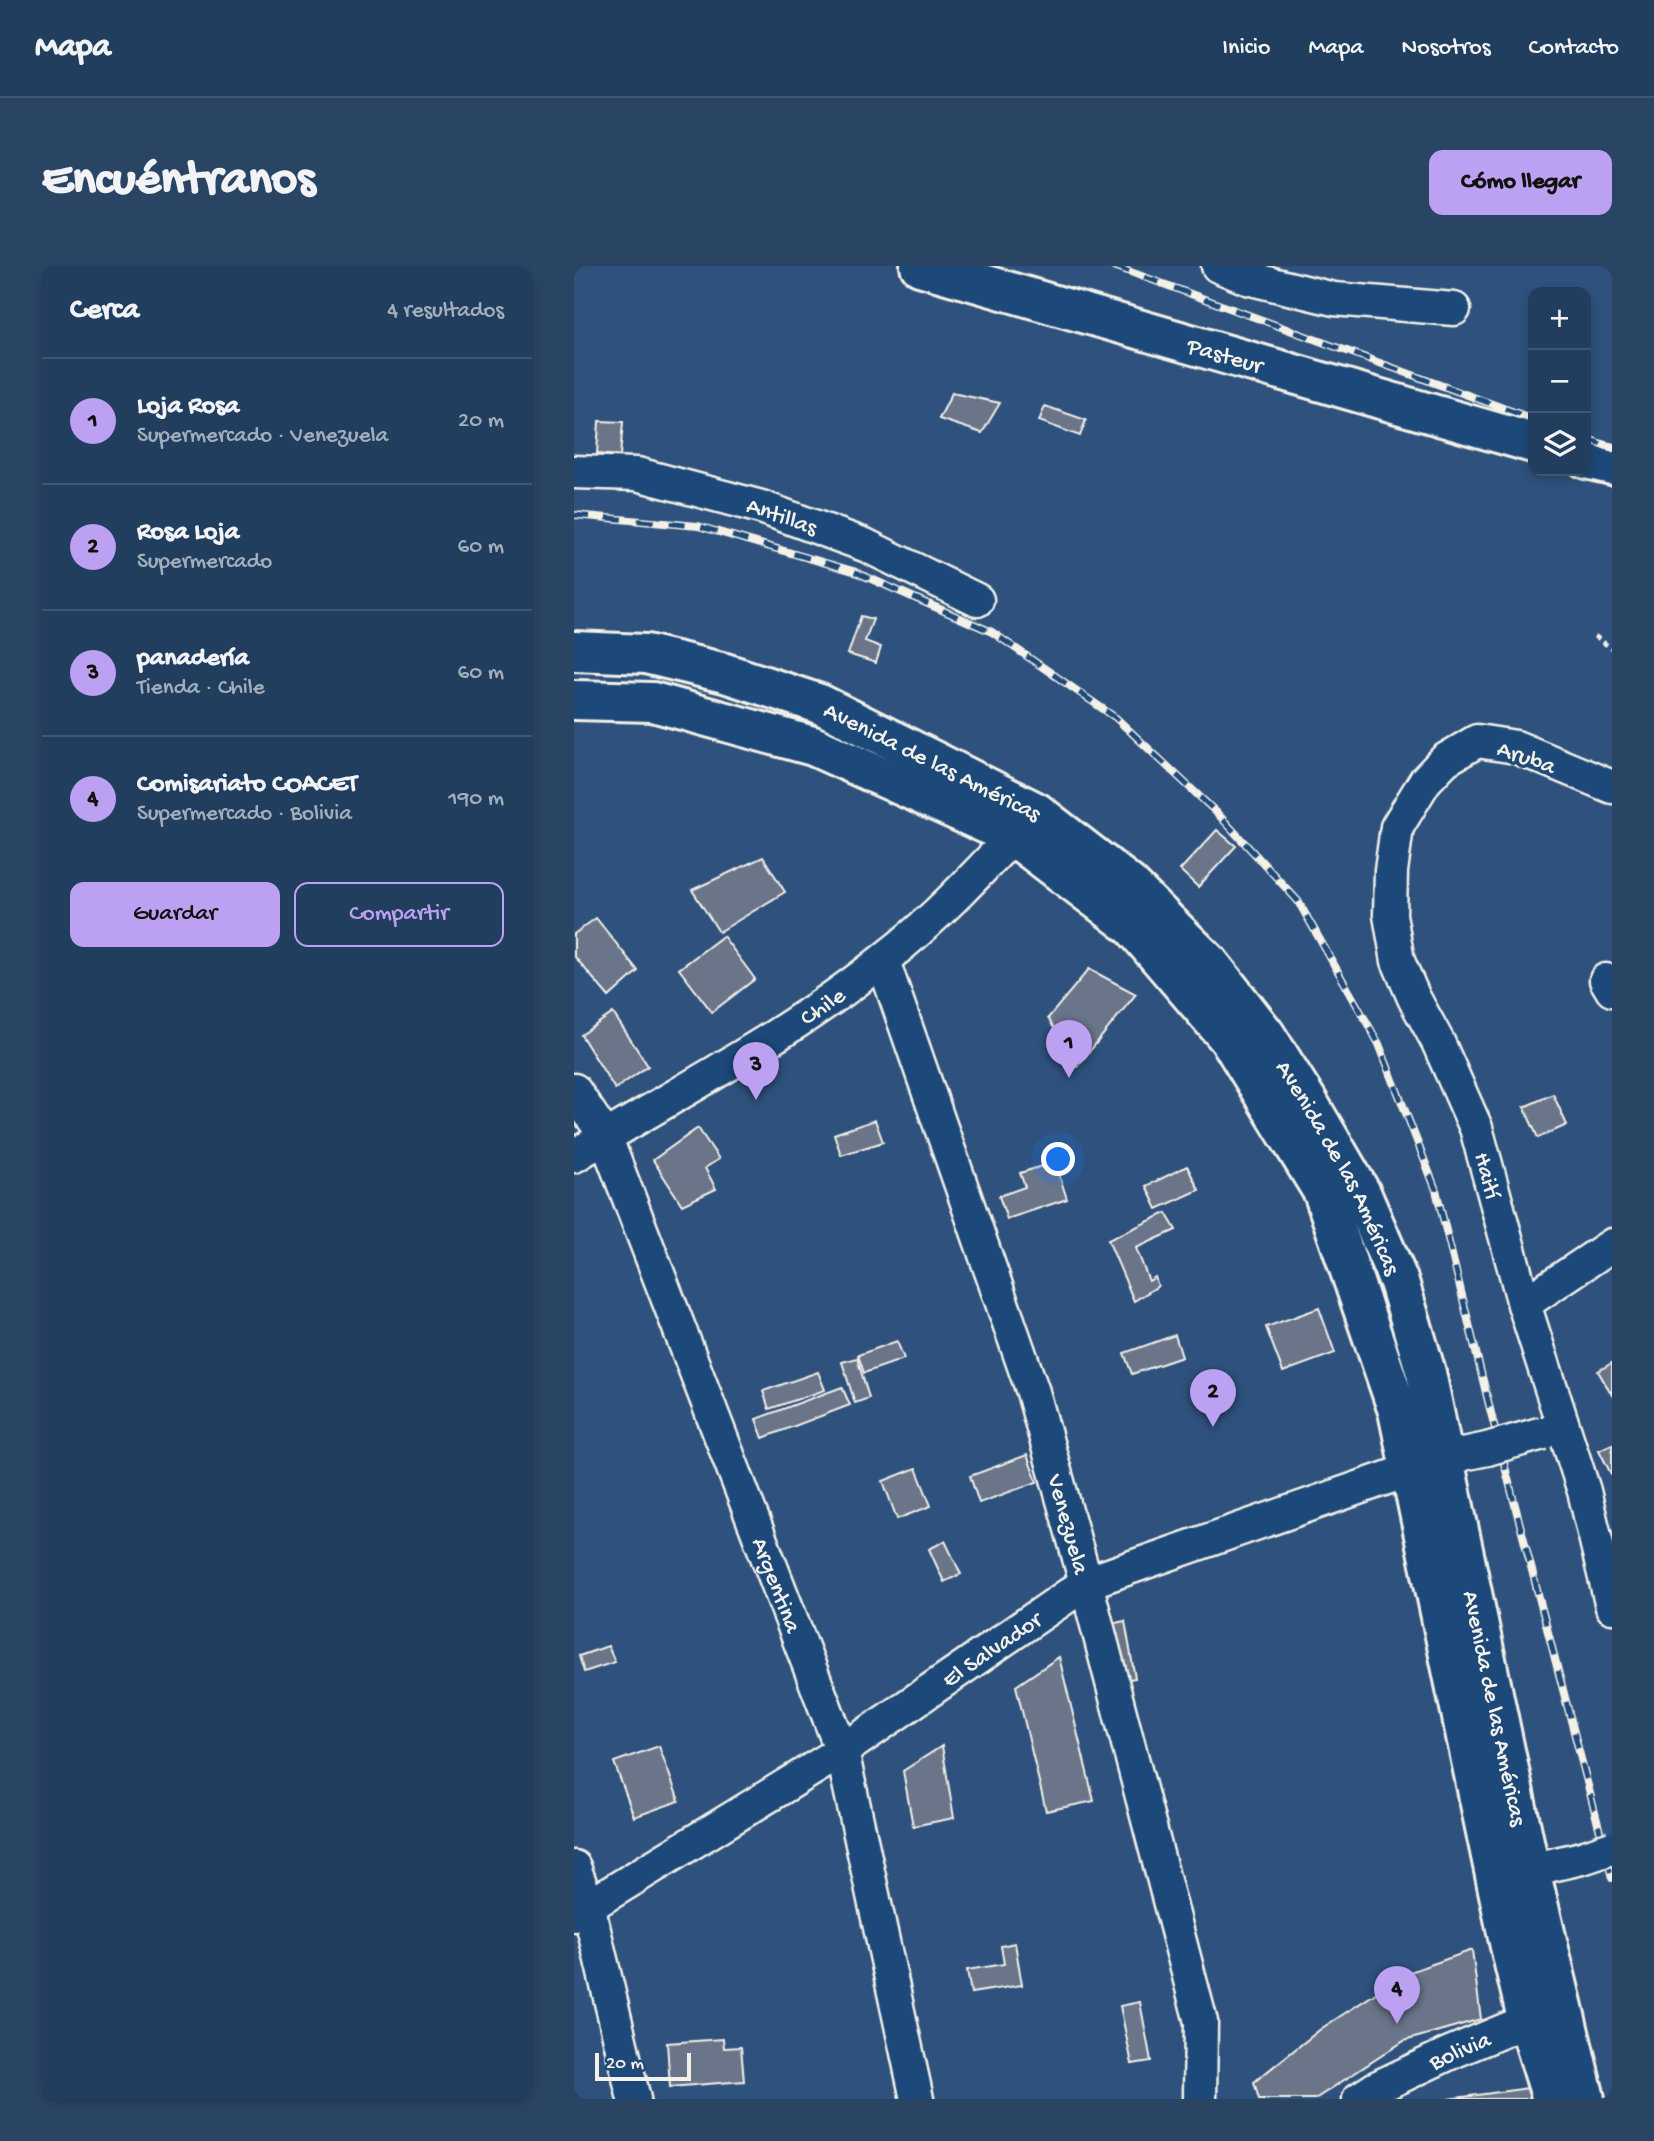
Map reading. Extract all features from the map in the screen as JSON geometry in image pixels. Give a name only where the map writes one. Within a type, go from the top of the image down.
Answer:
[{"type":"street","name":"Pasteur","points":[[920,266],[1528,442]]},
{"type":"street","points":[[1218,266],[1247,278],[1334,299],[1454,309]]},
{"type":"street","name":"Antillas","points":[[574,472],[637,474],[761,507],[865,545],[977,600]]},
{"type":"street","name":"Avenida de las Américas","points":[[574,651],[646,653],[725,673],[820,704],[1025,824],[1133,928],[1230,1040],[1324,1192],[1398,1411],[1427,1464],[1530,1870],[1552,2099]]},
{"type":"street","name":"Avenida de las Américas","points":[[574,700],[653,702],[813,746],[1025,824]]},
{"type":"street","name":"Aruba","points":[[1445,760],[1477,741],[1516,747],[1612,787]]},
{"type":"street","name":"Haití","points":[[1445,760],[1425,781],[1397,827],[1391,871],[1390,915],[1398,961],[1476,1128],[1524,1304],[1553,1428],[1584,1491],[1612,1607]]},
{"type":"street","name":"Chile","points":[[574,1156],[769,1041],[883,961],[965,888],[1025,824]]},
{"type":"street","name":"Venezuela","points":[[883,961],[1033,1392],[1201,2022],[1200,2099]]},
{"type":"street","name":"Argentina","points":[[574,1090],[605,1136],[842,1751],[917,2099]]},
{"type":"street","points":[[1524,1304],[1612,1245]]},
{"type":"street","name":"El Salvador","points":[[581,1910],[842,1751],[1086,1583],[1427,1464],[1553,1428]]},
{"type":"street","name":"Avenida de las Américas","points":[[1427,1464],[1509,1942],[1585,2099]]},
{"type":"street","points":[[1530,1870],[1612,1848]]},
{"type":"street","points":[[574,1867],[581,1910],[634,2099]]},
{"type":"street","name":"Bolivia","points":[[1359,2099],[1401,2077],[1545,2013]]},
{"type":"path","points":[[1595,636],[1612,649]]},
{"type":"building","points":[[952,393],[1000,403],[982,433],[939,419]]},
{"type":"building","points":[[1045,406],[1086,420],[1080,436],[1039,421]]},
{"type":"building","points":[[599,421],[623,422],[620,456],[597,454]]},
{"type":"building","points":[[861,616],[873,619],[865,641],[881,647],[876,663],[848,654]]},
{"type":"building","points":[[1217,830],[1236,846],[1198,887],[1180,870]]},
{"type":"building","points":[[763,857],[785,892],[719,932],[692,890]]},
{"type":"building","points":[[596,918],[638,971],[609,997],[574,956],[574,934]]},
{"type":"building","points":[[723,936],[755,979],[712,1012],[679,969]]},
{"type":"building","points":[[1089,969],[1136,994],[1077,1067],[1048,1018]]},
{"type":"building","points":[[613,1013],[648,1066],[615,1089],[581,1035]]},
{"type":"building","points":[[1553,1094],[1567,1125],[1538,1138],[1524,1107]]},
{"type":"building","points":[[875,1120],[883,1142],[841,1155],[834,1134]]},
{"type":"building","points":[[698,1128],[719,1159],[705,1168],[716,1189],[682,1205],[653,1160]]},
{"type":"building","points":[[1055,1162],[1067,1199],[1007,1219],[999,1196],[1025,1187],[1020,1173]]},
{"type":"building","points":[[1187,1166],[1199,1190],[1157,1209],[1146,1186]]},
{"type":"building","points":[[1166,1213],[1176,1230],[1136,1248],[1149,1281],[1155,1277],[1158,1286],[1134,1301],[1108,1240]]},
{"type":"building","points":[[1319,1308],[1335,1353],[1283,1372],[1266,1327]]},
{"type":"building","points":[[1175,1335],[1182,1357],[1132,1374],[1124,1353]]},
{"type":"building","points":[[897,1341],[904,1359],[864,1373],[858,1355]]},
{"type":"building","points":[[857,1358],[869,1398],[855,1403],[842,1362]]},
{"type":"building","points":[[1612,1363],[1612,1395],[1598,1371]]},
{"type":"building","points":[[818,1372],[825,1390],[769,1409],[763,1391]]},
{"type":"building","points":[[842,1387],[850,1405],[763,1438],[756,1419]]},
{"type":"building","points":[[1612,1444],[1612,1476],[1599,1450]]},
{"type":"building","points":[[1027,1455],[1037,1482],[979,1503],[970,1476]]},
{"type":"building","points":[[916,1468],[931,1506],[897,1519],[883,1481]]},
{"type":"building","points":[[945,1541],[961,1574],[944,1582],[929,1549]]},
{"type":"building","points":[[1125,1621],[1135,1678],[1120,1681],[1110,1624]]},
{"type":"building","points":[[608,1646],[615,1662],[584,1672],[579,1656]]},
{"type":"building","points":[[1059,1657],[1094,1801],[1046,1811],[1016,1686]]},
{"type":"building","points":[[659,1746],[679,1801],[634,1817],[614,1762]]},
{"type":"building","points":[[942,1746],[954,1818],[913,1826],[903,1771]]},
{"type":"building","points":[[1015,1943],[1022,1985],[971,1993],[967,1970],[1004,1964],[1001,1946]]},
{"type":"building","points":[[1472,1950],[1481,2019],[1404,2041],[1315,2099],[1259,2099],[1254,2082],[1322,2028],[1396,1977]]},
{"type":"building","points":[[1140,2002],[1151,2061],[1132,2064],[1120,2006]]},
{"type":"building","points":[[723,2039],[724,2048],[741,2047],[744,2081],[670,2087],[667,2043]]},
{"type":"building","points":[[1535,2087],[1539,2099],[1448,2099]]},
{"type":"railway","points":[[1114,266],[1528,417]]},
{"type":"railway","points":[[1591,440],[1612,448]]},
{"type":"railway","points":[[574,515],[698,526],[853,571],[992,632],[1116,718],[1217,813],[1298,901],[1379,1044],[1436,1190],[1612,1878]]},
{"type":"place","name":"Loja Rosa","points":[[1069,1078]]},
{"type":"place","name":"panadería","points":[[756,1100]]},
{"type":"place","name":"Rosa Loja","points":[[1213,1427]]},
{"type":"place","name":"Comisariato COACET","points":[[1397,2024]]}]
